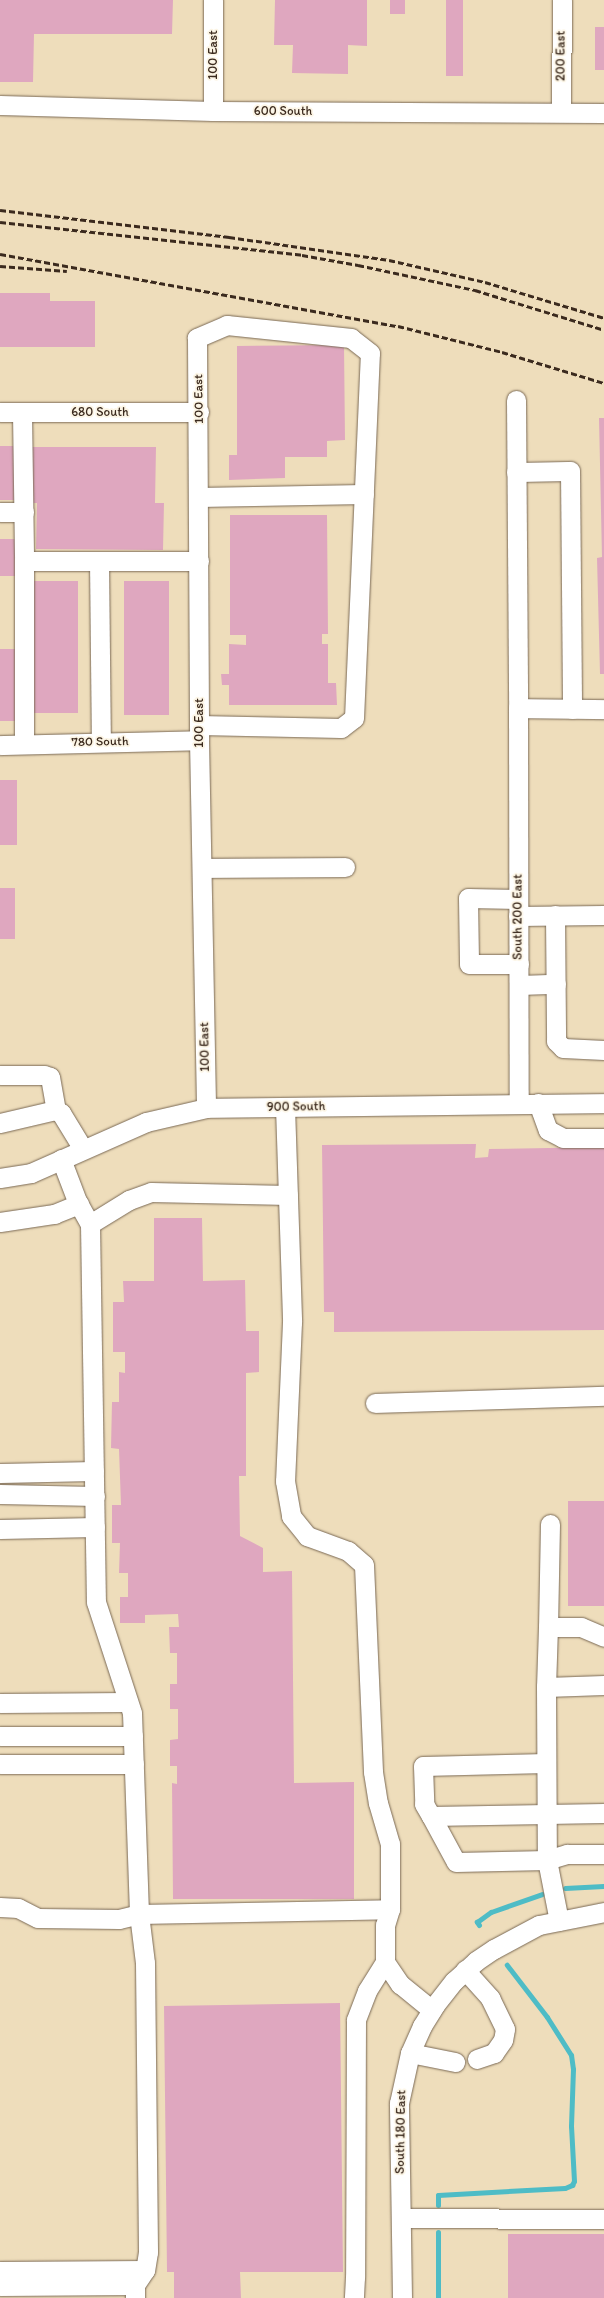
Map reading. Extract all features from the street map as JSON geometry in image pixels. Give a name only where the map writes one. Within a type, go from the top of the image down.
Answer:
[{"type":"street","name":"100 East","points":[[213,0],[213,111]]},
{"type":"street","name":"200 East","points":[[562,0],[564,112]]},
{"type":"street","name":"600 South","points":[[0,105],[213,111],[604,113]]},
{"type":"street","name":"780 South","points":[[0,745],[101,742],[199,732],[342,728],[354,718],[370,353],[351,338],[227,325],[197,338]]},
{"type":"street","name":"100 East","points":[[197,338],[199,412],[199,732],[206,1108]]},
{"type":"street","name":"South 200 East","points":[[516,400],[519,1104]]},
{"type":"street","name":"680 South","points":[[0,412],[199,412]]},
{"type":"street","points":[[22,412],[24,512],[24,744]]},
{"type":"street","points":[[516,472],[570,471],[572,709]]},
{"type":"street","points":[[199,497],[364,494]]},
{"type":"street","points":[[0,512],[24,512]]},
{"type":"street","points":[[24,561],[199,561]]},
{"type":"street","points":[[99,561],[101,742]]},
{"type":"street","points":[[518,708],[604,709]]},
{"type":"street","points":[[202,868],[345,867]]},
{"type":"street","points":[[519,964],[469,964],[468,898],[555,915],[604,915]]},
{"type":"street","points":[[555,915],[556,1041],[559,1046],[563,1048],[604,1050]]},
{"type":"street","points":[[519,985],[556,984]]},
{"type":"street","points":[[0,1075],[44,1075],[50,1077],[56,1110]]},
{"type":"street","name":"900 South","points":[[0,1178],[31,1173],[146,1122],[206,1108],[604,1103]]},
{"type":"street","points":[[538,1104],[548,1130],[563,1138],[604,1138]]},
{"type":"street","points":[[285,1107],[292,1322],[285,1481],[291,1516],[307,1536],[348,1551],[364,1565],[373,1772],[378,1803],[390,1844],[390,1909],[385,1925],[385,1962],[367,1990],[356,2020],[356,2277],[354,2298]]},
{"type":"street","points":[[0,1123],[56,1110],[61,1113],[83,1149]]},
{"type":"street","points":[[61,1159],[79,1204],[90,1224],[96,1602],[132,1713],[139,1914],[145,1963],[148,2252],[138,2284]]},
{"type":"street","points":[[90,1224],[129,1200],[151,1192],[288,1195]]},
{"type":"street","points":[[0,1222],[54,1214],[79,1204]]},
{"type":"street","points":[[375,1403],[604,1396]]},
{"type":"street","points":[[0,1473],[94,1471]]},
{"type":"street","points":[[0,1494],[95,1496]]},
{"type":"street","points":[[550,1524],[546,1687],[547,1860],[559,1920]]},
{"type":"street","points":[[0,1529],[95,1528]]},
{"type":"street","points":[[548,1627],[582,1627],[604,1638]]},
{"type":"street","points":[[546,1687],[604,1685]]},
{"type":"street","points":[[0,1704],[128,1702]]},
{"type":"street","points":[[0,1736],[133,1736]]},
{"type":"street","points":[[546,1763],[423,1766],[424,1804],[456,1862],[547,1860],[567,1854],[604,1854]]},
{"type":"street","points":[[0,1764],[134,1764]]},
{"type":"street","points":[[431,1816],[604,1813]]},
{"type":"street","points":[[0,1907],[18,1908],[38,1918],[119,1919],[139,1914],[390,1909]]},
{"type":"street","name":"South 180 East","points":[[402,2298],[399,2103],[410,2053],[422,2026],[432,2010],[465,1970],[494,1949],[539,1925],[604,1912]]},
{"type":"street","points":[[385,1962],[400,1984],[432,2010]]},
{"type":"street","points":[[465,1970],[490,1998],[505,2029],[503,2040],[494,2053],[477,2059]]},
{"type":"street","points":[[410,2053],[455,2062]]},
{"type":"street","points":[[401,2218],[604,2219]]},
{"type":"street","points":[[0,2270],[138,2284]]},
{"type":"street","points":[[0,2286],[138,2284]]},
{"type":"building","points":[[0,0],[173,0],[172,34],[34,34],[33,82],[0,82]]},
{"type":"building","points":[[275,0],[367,0],[367,46],[348,45],[348,74],[292,73],[293,45],[274,45]]},
{"type":"building","points":[[390,0],[405,0],[405,14],[390,14]]},
{"type":"building","points":[[446,0],[463,0],[463,76],[446,76]]},
{"type":"building","points":[[595,27],[604,27],[604,70],[595,70]]},
{"type":"building","points":[[0,293],[50,293],[50,301],[95,301],[95,347],[0,347]]},
{"type":"building","points":[[344,345],[345,440],[327,441],[327,457],[285,457],[285,478],[229,480],[229,455],[237,455],[237,346]]},
{"type":"building","points":[[599,418],[604,418],[604,674],[600,674],[597,558],[602,557]]},
{"type":"building","points":[[0,446],[17,446],[17,500],[0,500]]},
{"type":"building","points":[[32,447],[156,447],[155,503],[164,503],[163,550],[36,549],[37,503],[32,503]]},
{"type":"building","points":[[230,515],[327,515],[328,634],[322,634],[322,644],[328,644],[328,683],[336,683],[337,705],[229,705],[229,685],[222,685],[221,674],[229,674],[229,644],[246,645],[246,635],[230,635]]},
{"type":"building","points":[[0,539],[17,539],[17,576],[0,576]]},
{"type":"building","points":[[33,581],[78,581],[78,713],[33,713]]},
{"type":"building","points":[[124,581],[169,581],[169,715],[124,715]]},
{"type":"building","points":[[0,649],[16,649],[16,721],[0,721]]},
{"type":"building","points":[[0,780],[17,780],[17,845],[0,845]]},
{"type":"building","points":[[0,888],[15,888],[15,939],[0,939]]},
{"type":"building","points":[[476,1144],[475,1158],[488,1157],[489,1149],[604,1147],[604,1330],[334,1332],[334,1312],[324,1312],[322,1145]]},
{"type":"building","points":[[154,1218],[202,1218],[203,1281],[245,1280],[246,1331],[259,1331],[259,1372],[246,1373],[246,1476],[239,1476],[240,1536],[263,1548],[263,1572],[292,1571],[294,1783],[354,1782],[354,1899],[173,1899],[172,1783],[177,1784],[177,1766],[170,1766],[170,1740],[178,1739],[178,1709],[170,1709],[170,1684],[177,1684],[177,1653],[170,1653],[169,1627],[179,1627],[178,1614],[145,1615],[145,1623],[120,1623],[120,1597],[128,1597],[128,1573],[119,1573],[120,1543],[112,1543],[112,1505],[121,1505],[119,1449],[111,1448],[112,1402],[119,1402],[119,1372],[125,1373],[125,1352],[113,1352],[113,1302],[124,1302],[123,1281],[154,1281]]},
{"type":"building","points":[[568,1501],[604,1501],[604,1606],[568,1606]]},
{"type":"building","points":[[340,2003],[343,2272],[240,2272],[241,2298],[174,2298],[174,2272],[167,2272],[164,2006]]},
{"type":"building","points":[[508,2234],[604,2234],[604,2298],[508,2298]]},
{"type":"waterway","points":[[565,1888],[604,1886]]},
{"type":"waterway","points":[[479,1925],[477,1922],[491,1912],[542,1894]]},
{"type":"waterway","points":[[438,2205],[438,2195],[565,2188],[572,2185],[574,2181],[571,2126],[573,2069],[571,2055],[547,2017],[507,1965]]},
{"type":"waterway","points":[[438,2232],[438,2298]]},
{"type":"railway","points":[[0,210],[229,237],[389,260],[485,282],[604,318]]},
{"type":"railway","points":[[0,222],[302,255],[358,265],[475,290],[604,330]]},
{"type":"railway","points":[[0,254],[398,326],[502,352],[604,383]]},
{"type":"railway","points":[[0,266],[67,271]]}]
